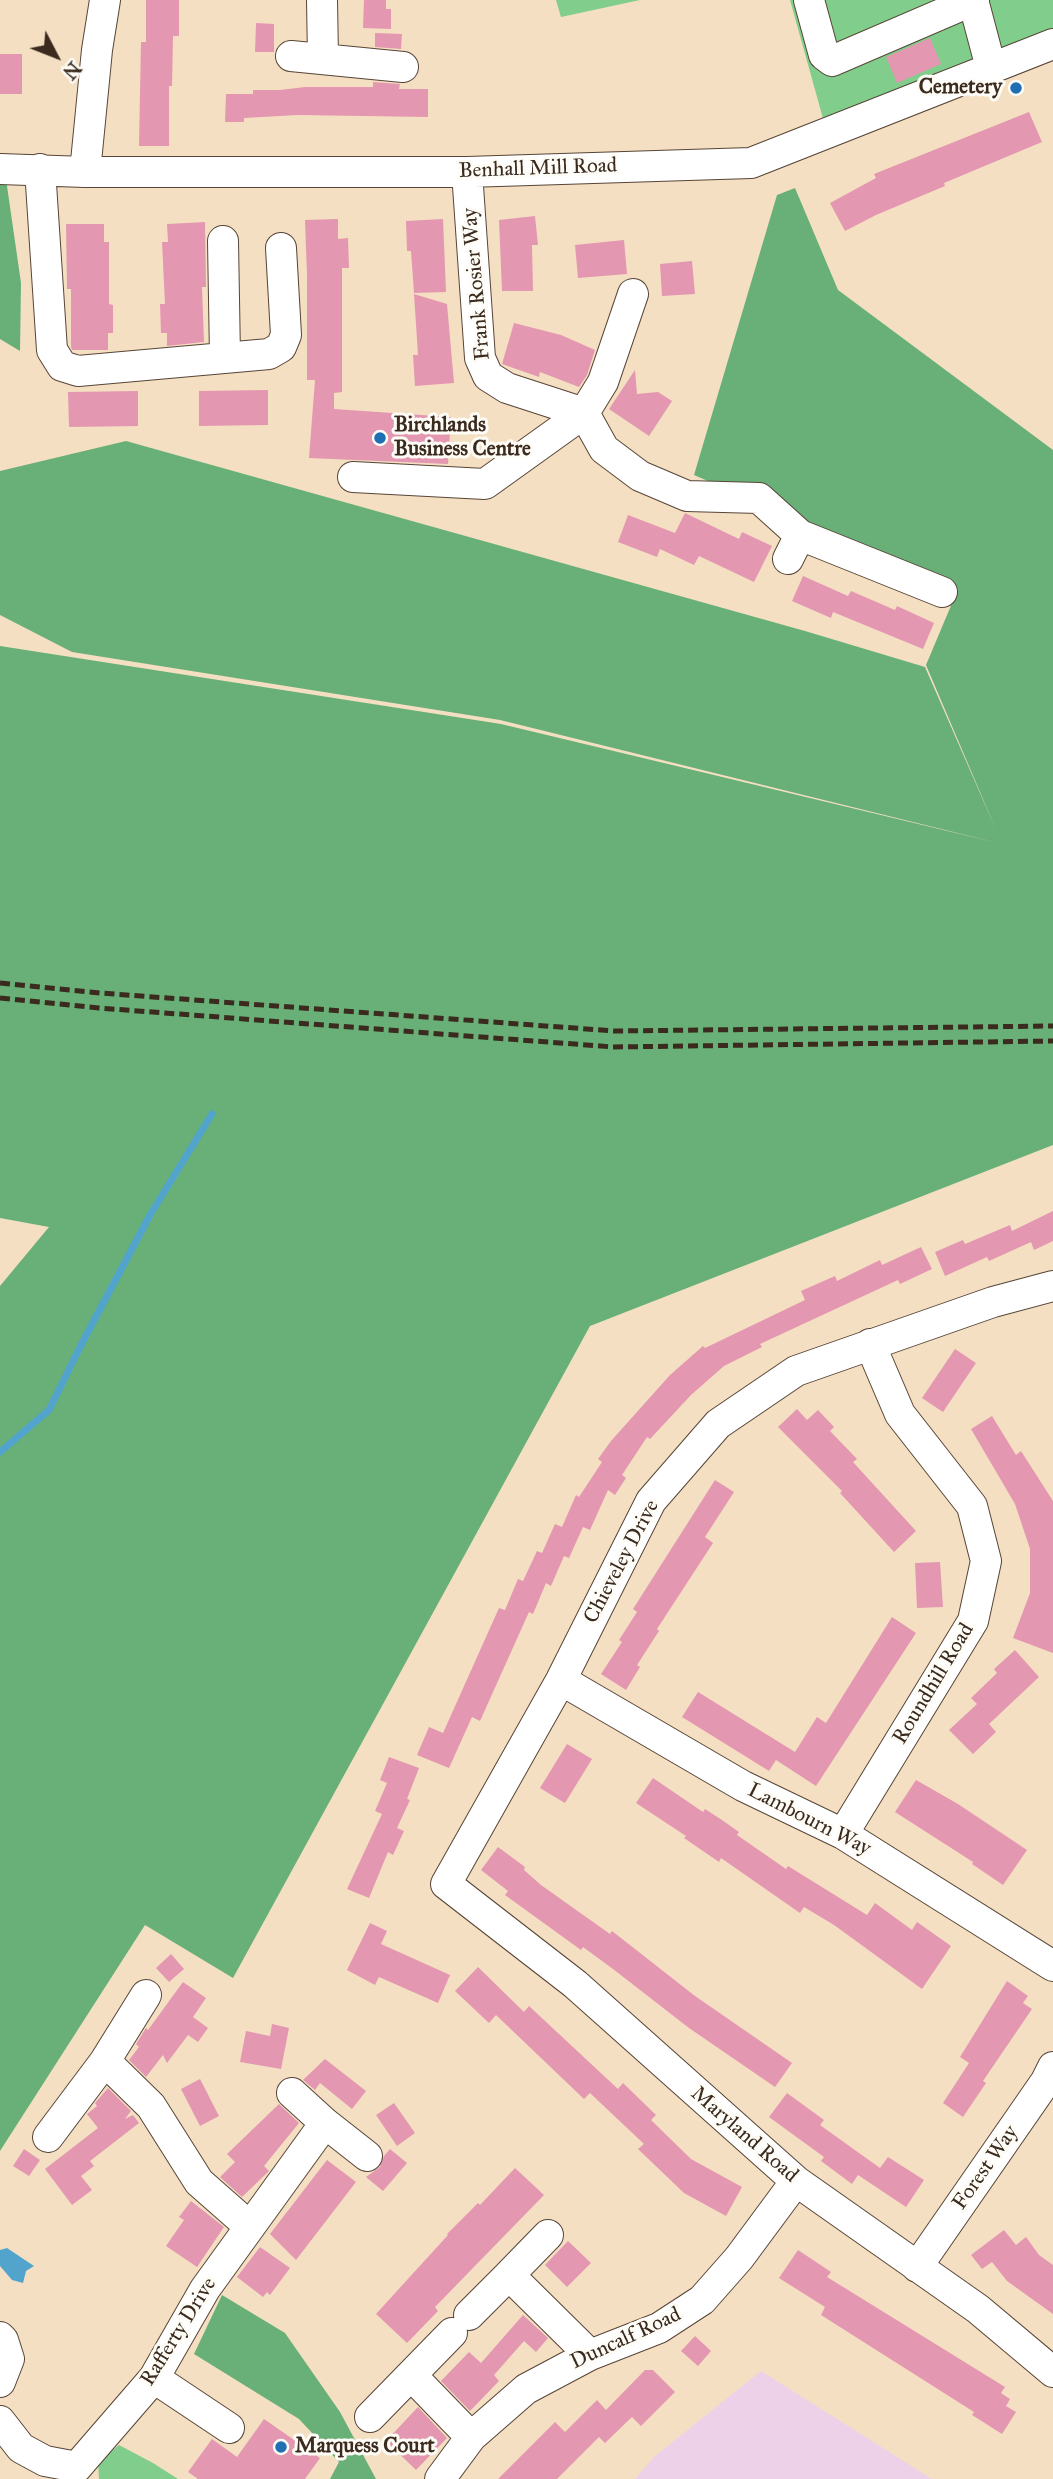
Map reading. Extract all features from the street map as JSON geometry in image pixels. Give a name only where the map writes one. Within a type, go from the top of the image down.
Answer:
[{"type":"street","points":[[85,172],[97,50],[105,0]]},
{"type":"street","points":[[323,0],[323,57]]},
{"type":"street","points":[[809,0],[824,55],[832,61],[974,0],[991,68]]},
{"type":"street","name":"Benhall Mill Road","points":[[0,169],[85,172],[467,172],[751,163],[1053,44]]},
{"type":"street","points":[[291,56],[323,57],[403,67]]},
{"type":"street","points":[[40,169],[52,350],[62,366],[78,371],[269,354],[281,347],[286,335],[281,248]]},
{"type":"street","name":"Frank Rosier Way","points":[[467,172],[480,358],[488,376],[507,388],[584,413]]},
{"type":"street","points":[[223,241],[225,357]]},
{"type":"street","points":[[353,477],[485,484],[584,413],[603,382],[633,294]]},
{"type":"street","points":[[584,413],[604,449],[640,476],[687,496],[759,498],[794,547],[942,592]]},
{"type":"street","name":"Chieveley Drive","points":[[446,1884],[561,1680],[651,1501],[718,1424],[796,1371],[993,1302],[1053,1286]]},
{"type":"street","name":"Roundhill Road","points":[[843,1834],[973,1621],[986,1561],[972,1506],[901,1414],[870,1344]]},
{"type":"street","name":"Lambourn Way","points":[[561,1680],[743,1786],[843,1834],[1053,1966]]},
{"type":"street","name":"Maryland Road","points":[[446,1884],[575,1984],[796,2181],[978,2309],[1053,2372]]},
{"type":"street","points":[[48,2137],[105,2061],[146,1995]]},
{"type":"street","points":[[105,2061],[151,2106],[199,2182],[249,2226]]},
{"type":"street","name":"Forest Way","points":[[917,2267],[1053,2067]]},
{"type":"street","points":[[292,2093],[367,2156]]},
{"type":"street","name":"Rafferty Drive","points":[[80,2473],[154,2378],[205,2289],[326,2123]]},
{"type":"street","name":"Duncalf Road","points":[[440,2479],[471,2437],[526,2389],[590,2356],[659,2328],[702,2300],[739,2258],[796,2181]]},
{"type":"street","points":[[370,2417],[548,2235]]},
{"type":"street","points":[[509,2275],[590,2356]]},
{"type":"street","points":[[0,2337],[9,2358],[0,2382]]},
{"type":"street","points":[[411,2375],[471,2437]]},
{"type":"street","points":[[154,2378],[229,2428]]},
{"type":"street","points":[[0,2421],[20,2448],[80,2473]]},
{"type":"shaded area","points":[[761,2371],[932,2479],[635,2479],[654,2457]]},
{"type":"green space","points":[[556,0],[640,0],[561,17]]},
{"type":"green space","points":[[790,0],[1053,0],[1053,30],[824,122]]},
{"type":"green space","points":[[0,179],[6,179],[21,283],[20,351],[0,339]]},
{"type":"green space","points":[[795,188],[838,290],[1053,450],[1053,1145],[590,1326],[233,1978],[145,1925],[0,2151],[0,1286],[49,1227],[0,1218],[0,646],[501,724],[1002,844],[500,720],[72,652],[0,615],[0,471],[126,441],[925,667],[997,832],[926,665],[958,589],[694,475],[777,195]]},
{"type":"green space","points":[[222,2295],[285,2333],[340,2412],[376,2479],[330,2479],[339,2462],[299,2419],[194,2354]]},
{"type":"green space","points":[[119,2445],[178,2479],[99,2479],[98,2462]]},
{"type":"water","points":[[7,2248],[34,2266],[26,2271],[23,2283],[12,2280],[0,2266],[0,2250]]},
{"type":"building","points":[[146,0],[179,0],[179,36],[173,36],[172,86],[169,86],[169,146],[139,146],[141,42],[146,42]]},
{"type":"building","points":[[364,0],[386,0],[386,9],[391,9],[391,29],[363,28]]},
{"type":"building","points":[[256,23],[274,24],[274,52],[255,52]]},
{"type":"building","points":[[375,33],[402,34],[401,49],[375,47]]},
{"type":"building","points":[[930,38],[941,64],[897,83],[886,57]]},
{"type":"building","points":[[0,54],[22,54],[22,94],[0,94]]},
{"type":"building","points":[[373,82],[400,84],[399,89],[428,89],[428,117],[298,115],[244,118],[244,122],[225,122],[226,94],[253,94],[253,90],[305,87],[373,87]]},
{"type":"building","points":[[1029,112],[1042,142],[944,183],[945,186],[845,231],[830,203],[876,178],[874,174]]},
{"type":"building","points":[[535,216],[538,245],[532,245],[533,291],[502,291],[499,220]]},
{"type":"building","points":[[338,219],[338,239],[348,238],[349,268],[342,268],[342,392],[334,393],[334,409],[451,417],[448,464],[309,458],[315,380],[307,380],[305,220]]},
{"type":"building","points":[[443,219],[446,292],[414,293],[411,251],[407,251],[406,221]]},
{"type":"building","points":[[205,222],[206,287],[202,287],[204,342],[167,346],[167,333],[161,333],[160,304],[165,304],[162,242],[168,242],[167,224]]},
{"type":"building","points":[[66,224],[104,224],[104,242],[109,242],[109,304],[113,305],[113,333],[108,333],[108,350],[72,350],[71,347],[71,289],[67,289]]},
{"type":"building","points":[[624,240],[627,274],[578,278],[575,245]]},
{"type":"building","points":[[692,261],[695,294],[662,296],[660,264]]},
{"type":"building","points":[[414,294],[447,304],[454,383],[415,386],[413,355],[418,355]]},
{"type":"building","points":[[514,323],[561,335],[595,350],[587,375],[579,387],[540,372],[539,377],[502,364]]},
{"type":"building","points":[[635,370],[637,394],[658,392],[672,401],[649,436],[609,409]]},
{"type":"building","points":[[268,390],[268,425],[199,426],[199,391]]},
{"type":"building","points":[[138,391],[138,426],[69,427],[68,392]]},
{"type":"building","points":[[685,513],[739,539],[742,532],[772,546],[754,582],[699,556],[694,565],[660,549],[657,557],[618,542],[628,515],[675,533]]},
{"type":"building","points":[[803,576],[848,596],[851,591],[895,610],[897,606],[934,623],[923,649],[833,612],[831,618],[792,601]]},
{"type":"building","points":[[1053,1211],[1053,1241],[1034,1250],[1031,1242],[989,1261],[987,1257],[945,1276],[935,1252],[963,1240],[965,1244],[1010,1225],[1012,1231]]},
{"type":"building","points":[[921,1247],[932,1269],[900,1284],[898,1280],[760,1344],[762,1347],[724,1366],[691,1395],[650,1439],[647,1437],[622,1475],[626,1478],[615,1495],[608,1490],[590,1530],[583,1527],[569,1558],[564,1556],[551,1586],[546,1583],[533,1614],[529,1612],[480,1721],[472,1717],[449,1768],[417,1755],[429,1727],[443,1733],[499,1608],[505,1610],[518,1579],[523,1581],[537,1551],[542,1553],[555,1524],[562,1527],[576,1495],[579,1497],[602,1462],[598,1459],[611,1441],[670,1375],[703,1346],[705,1348],[805,1300],[801,1291],[835,1276],[837,1281],[880,1260],[882,1265]]},
{"type":"building","points":[[955,1349],[976,1363],[943,1412],[922,1398]]},
{"type":"building","points":[[797,1409],[807,1420],[818,1410],[834,1427],[830,1431],[857,1459],[853,1462],[916,1531],[894,1552],[840,1493],[842,1491],[778,1427]]},
{"type":"building","points":[[992,1416],[1016,1455],[1021,1451],[1053,1501],[1053,1653],[1013,1638],[1030,1593],[1030,1549],[1015,1504],[971,1429]]},
{"type":"building","points":[[715,1480],[734,1492],[705,1537],[713,1543],[657,1629],[659,1631],[637,1665],[640,1667],[626,1690],[601,1674],[637,1612],[633,1609]]},
{"type":"building","points":[[940,1562],[943,1607],[917,1608],[915,1563]]},
{"type":"building","points":[[892,1617],[916,1633],[816,1786],[776,1760],[769,1771],[682,1717],[698,1692],[795,1752],[817,1717],[826,1723]]},
{"type":"building","points":[[1015,1650],[1039,1677],[989,1724],[996,1732],[973,1754],[949,1730],[977,1704],[971,1698],[997,1673],[994,1669]]},
{"type":"building","points":[[567,1744],[592,1759],[565,1803],[540,1788]]},
{"type":"building","points":[[389,1757],[419,1768],[407,1799],[410,1800],[397,1828],[404,1831],[393,1855],[388,1852],[369,1898],[347,1889],[382,1814],[375,1811],[387,1783],[380,1780]]},
{"type":"building","points":[[653,1778],[703,1812],[705,1809],[722,1820],[739,1832],[737,1835],[786,1869],[788,1866],[867,1915],[875,1903],[912,1930],[917,1922],[951,1946],[922,1989],[834,1925],[804,1907],[800,1913],[721,1858],[719,1862],[636,1803]]},
{"type":"building","points":[[916,1780],[958,1804],[1027,1850],[1003,1885],[972,1864],[973,1862],[895,1812]]},
{"type":"building","points":[[498,1847],[525,1867],[524,1870],[541,1885],[610,1934],[612,1931],[695,1996],[792,2063],[775,2087],[689,2028],[583,1947],[581,1950],[505,1895],[508,1891],[481,1870]]},
{"type":"building","points":[[370,1923],[387,1931],[381,1944],[450,1975],[438,2003],[379,1977],[375,1985],[347,1970]]},
{"type":"building","points":[[171,1954],[184,1969],[169,1982],[156,1968]]},
{"type":"building","points":[[478,1967],[524,2012],[529,2006],[618,2089],[623,2083],[656,2115],[651,2120],[691,2159],[742,2187],[726,2216],[684,2193],[638,2149],[644,2144],[590,2093],[584,2099],[496,2015],[489,2023],[455,1991]]},
{"type":"building","points":[[1007,1981],[1028,1996],[1023,2003],[1032,2009],[983,2081],[986,2083],[963,2117],[943,2103],[969,2063],[960,2057]]},
{"type":"building","points":[[183,1982],[206,1998],[193,2017],[208,2028],[198,2042],[188,2035],[167,2063],[163,2055],[146,2077],[129,2060],[139,2047],[136,2044],[146,2028],[148,2030]]},
{"type":"building","points":[[272,2024],[289,2028],[281,2069],[240,2062],[246,2031],[270,2036]]},
{"type":"building","points":[[325,2059],[366,2091],[352,2109],[320,2083],[315,2090],[303,2080]]},
{"type":"building","points":[[200,2079],[219,2116],[200,2126],[181,2089]]},
{"type":"building","points":[[108,2088],[131,2111],[125,2119],[133,2115],[139,2123],[90,2161],[94,2166],[81,2176],[92,2190],[72,2205],[45,2169],[98,2128],[87,2114],[97,2106],[95,2103]]},
{"type":"building","points":[[787,2093],[824,2120],[820,2125],[880,2168],[888,2157],[924,2180],[906,2207],[858,2175],[852,2184],[821,2161],[824,2157],[769,2117]]},
{"type":"building","points":[[394,2103],[415,2133],[397,2146],[376,2115]]},
{"type":"building","points":[[279,2104],[299,2123],[264,2166],[269,2171],[242,2197],[220,2177],[235,2162],[227,2154]]},
{"type":"building","points":[[24,2149],[40,2160],[29,2176],[13,2166]]},
{"type":"building","points":[[390,2149],[407,2163],[383,2191],[366,2177],[380,2167]]},
{"type":"building","points":[[327,2160],[356,2182],[296,2260],[270,2234]]},
{"type":"building","points":[[515,2168],[544,2195],[435,2307],[438,2311],[407,2343],[376,2314],[447,2234],[478,2203],[480,2205]]},
{"type":"building","points":[[191,2201],[224,2227],[197,2267],[166,2246],[184,2220],[179,2217]]},
{"type":"building","points":[[1004,2230],[1016,2245],[1026,2237],[1039,2255],[1053,2265],[1053,2314],[1007,2281],[992,2262],[982,2269],[971,2255]]},
{"type":"building","points":[[568,2241],[591,2263],[567,2287],[545,2265]]},
{"type":"building","points":[[260,2247],[290,2268],[270,2295],[267,2292],[263,2297],[237,2277]]},
{"type":"building","points":[[798,2250],[831,2272],[827,2277],[1005,2387],[1001,2393],[1010,2399],[1006,2406],[1016,2412],[1002,2434],[972,2415],[974,2412],[821,2315],[825,2307],[779,2278]]},
{"type":"building","points":[[523,2315],[548,2338],[536,2352],[524,2341],[494,2375],[499,2381],[470,2411],[441,2381],[469,2352],[481,2363]]},
{"type":"building","points":[[695,2336],[711,2351],[698,2366],[681,2351]]},
{"type":"building","points":[[645,2370],[653,2370],[675,2392],[641,2426],[632,2417],[605,2443],[599,2437],[557,2479],[498,2479],[555,2422],[565,2432],[597,2400],[606,2410]]},
{"type":"building","points":[[418,2407],[447,2438],[416,2470],[386,2441]]},
{"type":"building","name":"Marquess Court","points":[[264,2419],[320,2458],[305,2479],[198,2479],[188,2472],[212,2439],[237,2457]]},
{"type":"waterway","points":[[0,1452],[49,1410],[150,1215],[212,1114]]},
{"type":"railway","points":[[0,983],[100,993],[614,1031],[1053,1026]]},
{"type":"railway","points":[[0,998],[613,1047],[1053,1041]]},
{"type":"place","name":"Cemetery","points":[[1016,88]]},
{"type":"place","name":"Birchlands Business Centre","points":[[380,438]]},
{"type":"place","name":"Marquess Court","points":[[281,2447]]}]
